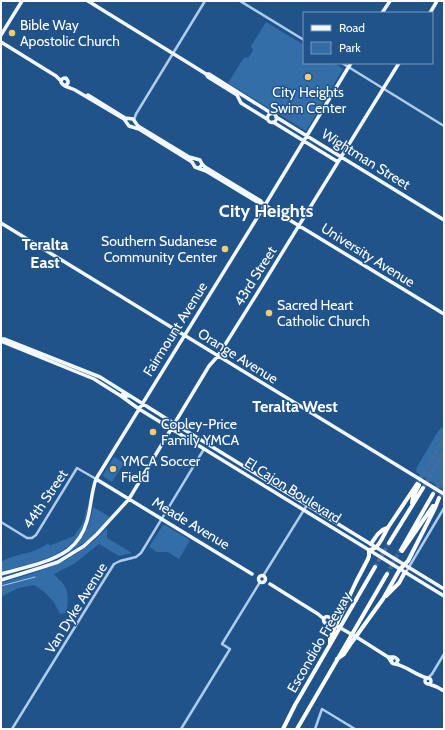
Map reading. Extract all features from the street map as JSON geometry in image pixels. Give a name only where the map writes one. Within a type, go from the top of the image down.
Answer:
[{"type":"highway","points":[[330,644],[330,638],[368,559],[369,550],[376,547],[387,528],[419,486],[412,506],[389,543]]},
{"type":"highway","points":[[337,659],[344,654],[382,599],[400,569],[406,566],[439,498],[401,551],[433,494]]},
{"type":"highway","points":[[371,544],[383,529],[387,528]]},
{"type":"highway","name":"Escondido Freeway","points":[[283,729],[295,705],[375,567]]},
{"type":"highway","points":[[382,599],[399,583],[405,572]]},
{"type":"highway","name":"Escondido Freeway","points":[[297,729],[387,574]]},
{"type":"main road","points":[[1,35],[22,1]]},
{"type":"main road","name":"Wightman Street","points":[[88,1],[206,74],[209,74],[271,113],[275,114],[276,117],[444,220]]},
{"type":"main road","points":[[383,12],[390,1]]},
{"type":"main road","points":[[431,12],[437,1]]},
{"type":"main road","points":[[1,42],[58,76],[62,80],[62,85],[75,90],[124,119],[128,125],[139,129],[192,162],[196,168],[201,166],[202,164],[200,160],[189,157],[138,126],[133,119],[125,118],[72,85],[67,79],[62,80]]},
{"type":"main road","name":"43rd Street","points":[[129,499],[209,366],[218,356],[398,64]]},
{"type":"main road","name":"Fairmount Avenue","points":[[1,574],[56,557],[69,549],[82,533],[86,524],[96,479],[263,204],[307,136],[350,65]]},
{"type":"main road","name":"Wightman Street","points":[[206,74],[208,77],[237,95],[241,103],[269,122],[273,122],[338,162]]},
{"type":"main road","points":[[65,86],[68,82]]},
{"type":"main road","points":[[268,120],[268,115],[271,113]]},
{"type":"main road","points":[[273,122],[275,121],[276,117]]},
{"type":"main road","points":[[127,123],[128,120],[133,119]]},
{"type":"main road","points":[[132,127],[134,125],[133,119]]},
{"type":"main road","points":[[194,165],[195,161],[197,160]]},
{"type":"main road","name":"University Avenue","points":[[202,164],[261,200],[263,204]]},
{"type":"main road","name":"University Avenue","points":[[199,168],[204,169],[223,182],[263,204],[444,314]]},
{"type":"main road","points":[[223,182],[226,181],[230,184],[232,183]]},
{"type":"main road","name":"Orange Avenue","points":[[1,223],[444,494]]},
{"type":"main road","name":"El Cajon Boulevard","points":[[1,340],[4,339],[93,374],[109,382],[142,404],[444,589]]},
{"type":"main road","name":"El Cajon Boulevard","points":[[1,340],[102,383],[139,409],[444,596]]},
{"type":"main road","points":[[34,355],[46,356]]},
{"type":"main road","points":[[102,383],[108,384],[109,382]]},
{"type":"main road","points":[[121,396],[123,394],[130,396]]},
{"type":"main road","name":"Meade Avenue","points":[[96,479],[329,620],[388,657],[394,663]]},
{"type":"main road","points":[[1,580],[51,565],[73,553],[84,546],[97,534],[129,499]]},
{"type":"main road","points":[[388,657],[396,658],[403,666]]},
{"type":"main road","points":[[394,657],[392,659],[394,663]]},
{"type":"main road","points":[[394,663],[397,663],[398,660]]},
{"type":"main road","points":[[394,663],[403,666],[444,691]]},
{"type":"street","points":[[133,119],[205,1]]},
{"type":"street","points":[[240,1],[303,39]]},
{"type":"street","points":[[350,65],[384,89],[444,126]]},
{"type":"street","name":"Van Dyke Avenue","points":[[12,729],[114,564],[139,556],[204,449]]},
{"type":"street","name":"Meade Avenue","points":[[77,468],[96,479]]},
{"type":"street","name":"44th Street","points":[[1,522],[28,538],[32,538],[36,535],[77,468]]},
{"type":"street","points":[[181,729],[230,649],[222,644],[307,505]]},
{"type":"street","points":[[405,572],[406,566],[444,508]]},
{"type":"street","points":[[428,680],[444,654]]},
{"type":"street","points":[[315,729],[322,709],[355,729]]},
{"type":"green space","points":[[266,22],[303,44],[303,64],[336,64],[343,69],[306,131],[228,83],[243,59],[246,57],[248,58],[253,51],[251,46]]},
{"type":"green space","points":[[441,428],[444,428],[444,490],[416,472],[417,467]]},
{"type":"green space","name":"YMCA Soccer Field","points":[[114,457],[124,463],[112,482],[103,475]]},
{"type":"green space","points":[[87,507],[86,518],[80,533],[71,544],[63,550],[43,560],[1,572],[1,562],[7,559],[38,549],[48,543],[51,545],[74,536],[83,523]]},
{"type":"green space","points":[[93,507],[110,517],[89,539],[69,553],[85,532]]},
{"type":"green space","points":[[163,525],[190,540],[179,559],[168,552],[157,552],[149,547]]},
{"type":"green space","points":[[107,528],[107,538],[132,553],[119,556],[99,544],[74,564],[54,574],[63,583],[67,593],[68,600],[66,613],[60,614],[55,604],[49,597],[34,585],[18,588],[1,597],[1,583],[58,564],[83,550]]},
{"type":"waterway","points":[[1,586],[35,577]]},
{"type":"tunnel","points":[[417,484],[444,438]]},
{"type":"tunnel","points":[[423,488],[444,452]]},
{"type":"tunnel","points":[[433,494],[444,477]]},
{"type":"tunnel","points":[[439,498],[444,490]]},
{"type":"tunnel","points":[[375,567],[389,543]]},
{"type":"tunnel","points":[[387,574],[400,550]]},
{"type":"place","name":"Bible Way Apostolic Church","points":[[12,33]]},
{"type":"place","name":"City Heights Swim Center","points":[[308,77]]},
{"type":"place","name":"Southern Sudanese Community Center","points":[[225,249]]},
{"type":"place","name":"Sacred Heart Catholic Church","points":[[269,313]]},
{"type":"place","name":"Copley-Price Family YMCA","points":[[153,432]]},
{"type":"place","name":"YMCA Soccer Field","points":[[113,469]]},
{"type":"district","name":"City Heights","points":[[266,211]]},
{"type":"district","name":"Teralta East","points":[[45,253]]},
{"type":"district","name":"Teralta West","points":[[295,406]]}]
